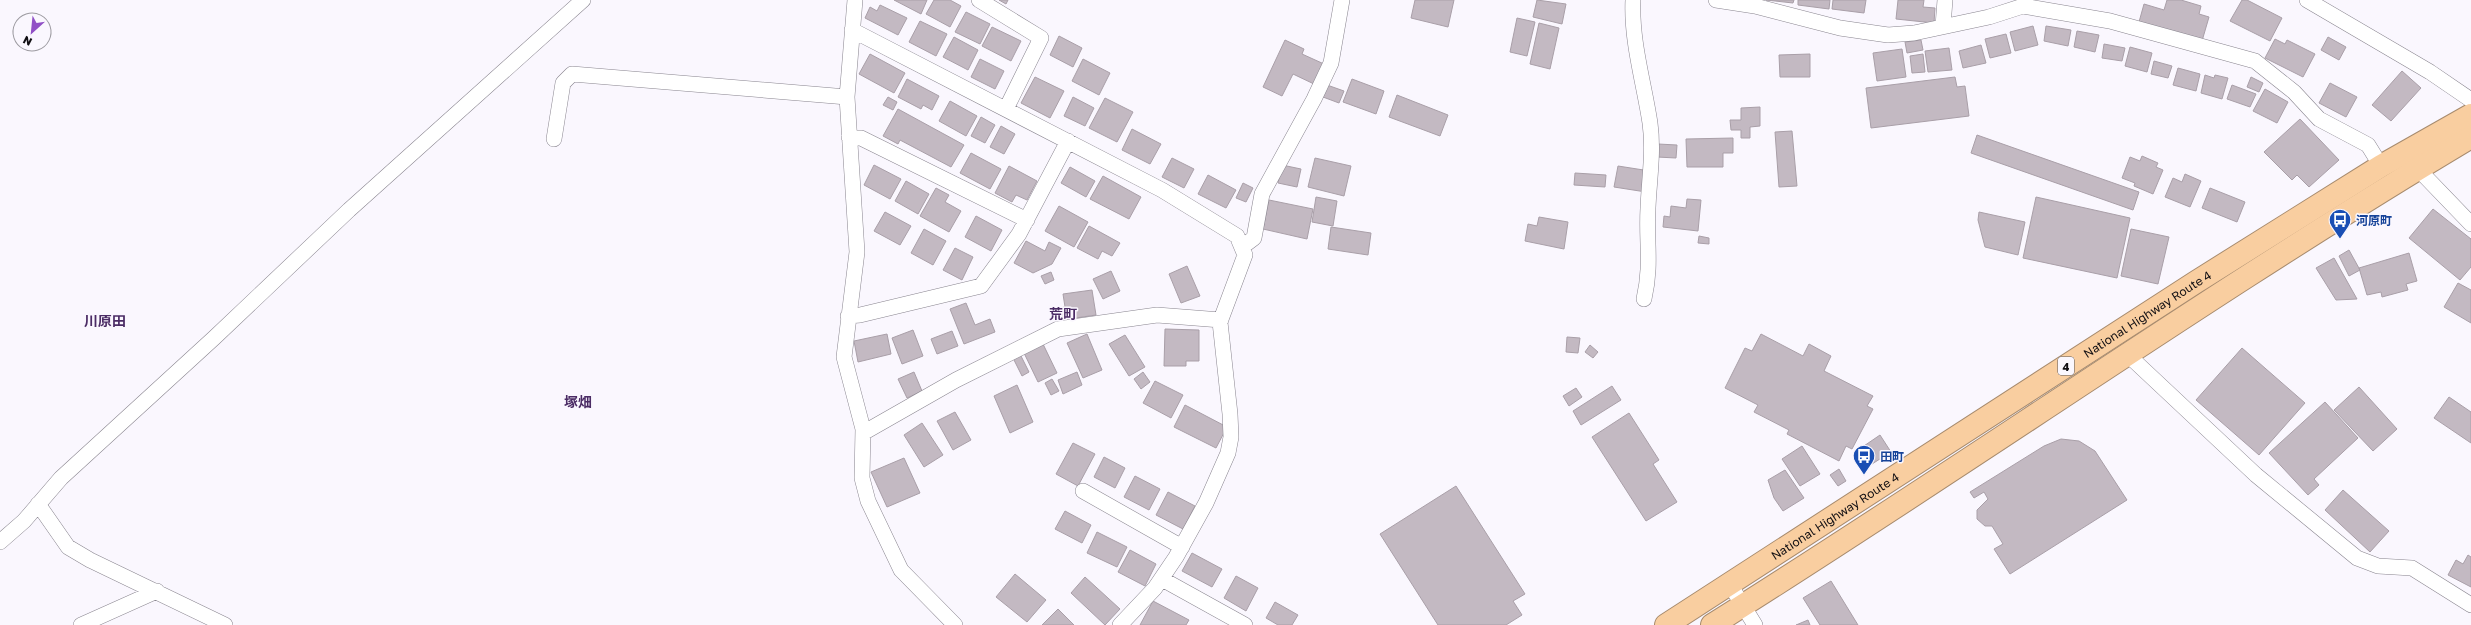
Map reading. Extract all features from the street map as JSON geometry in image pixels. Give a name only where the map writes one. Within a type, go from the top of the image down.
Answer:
[{"type":"highway","name":"National Highway Route 4","points":[[1666,625],[2183,291],[2381,166],[2471,115]]},
{"type":"highway","name":"National Highway Route 4","points":[[1712,625],[2127,354],[2418,169],[2471,137]]},
{"type":"street","points":[[0,542],[24,520],[61,478],[214,338],[349,210],[584,0]]},
{"type":"street","points":[[855,0],[847,97],[857,252],[844,357],[863,433],[862,478],[868,501],[883,535],[902,570],[955,625]]},
{"type":"street","points":[[979,0],[1041,38],[1006,109]]},
{"type":"street","points":[[1242,247],[1254,238],[1262,194],[1314,99],[1331,63],[1342,0]]},
{"type":"street","points":[[1633,0],[1635,31],[1650,124],[1652,158],[1648,209],[1649,274],[1644,299]]},
{"type":"street","points":[[1716,0],[1755,6],[1840,28],[1888,35],[1914,33],[1989,17],[2023,6],[2110,21],[2185,43],[2247,57],[2294,92],[2319,119],[2368,145],[2381,166]]},
{"type":"street","points":[[1943,26],[1945,0]]},
{"type":"street","points":[[2307,0],[2430,72],[2471,100]]},
{"type":"street","points":[[852,30],[1162,190],[1237,236],[1242,247],[1245,255],[1221,320],[1219,331],[1231,437],[1228,453],[1206,503],[1182,547],[1162,579],[1120,625]]},
{"type":"street","points":[[554,139],[563,82],[572,74],[847,97]]},
{"type":"street","points":[[849,137],[861,138],[1027,220]]},
{"type":"street","points":[[848,316],[860,315],[981,286],[1027,220],[1068,141]]},
{"type":"street","points":[[2418,169],[2471,224]]},
{"type":"street","points":[[863,433],[956,380],[1058,329],[1157,315],[1221,320]]},
{"type":"street","points":[[2127,354],[2256,475],[2357,558],[2378,566],[2412,568],[2471,605]]},
{"type":"street","points":[[1083,491],[1182,547]]},
{"type":"street","points":[[38,504],[68,547],[90,560],[225,625]]},
{"type":"street","points":[[1162,579],[1245,625]]},
{"type":"street","points":[[1729,583],[1755,625]]},
{"type":"street","points":[[87,624],[157,591]]},
{"type":"building","points":[[894,0],[927,0],[921,14]]},
{"type":"building","points":[[934,0],[950,0],[961,6],[950,27],[926,14]]},
{"type":"building","points":[[999,0],[1008,0],[1006,4]]},
{"type":"building","points":[[1415,0],[1454,0],[1448,27],[1411,18]]},
{"type":"building","points":[[1537,0],[1566,4],[1562,24],[1533,17]]},
{"type":"building","points":[[1766,0],[1794,0],[1793,3]]},
{"type":"building","points":[[1798,0],[1830,0],[1829,9],[1798,5]]},
{"type":"building","points":[[1833,0],[1866,0],[1864,13],[1832,9]]},
{"type":"building","points":[[1898,0],[1924,0],[1923,7],[1935,8],[1934,23],[1896,19]]},
{"type":"building","points":[[2167,0],[2181,0],[2201,6],[2199,14],[2209,17],[2202,41],[2139,22],[2144,4],[2164,10]]},
{"type":"building","points":[[2242,0],[2247,0],[2282,18],[2270,41],[2230,21]]},
{"type":"building","points":[[880,5],[907,18],[898,35],[865,18],[870,7],[877,11]]},
{"type":"building","points":[[966,12],[990,24],[980,44],[955,32]]},
{"type":"building","points":[[1517,18],[1535,22],[1527,56],[1510,52]]},
{"type":"building","points":[[920,21],[947,34],[936,56],[909,42]]},
{"type":"building","points":[[1539,23],[1559,28],[1550,69],[1530,64]]},
{"type":"building","points":[[2033,26],[2038,45],[2015,51],[2010,32]]},
{"type":"building","points":[[2046,26],[2071,30],[2068,46],[2044,41]]},
{"type":"building","points":[[992,27],[1021,41],[1011,61],[982,46]]},
{"type":"building","points":[[2077,31],[2099,35],[2095,52],[2074,47]]},
{"type":"building","points":[[2006,34],[2011,53],[1990,58],[1985,39]]},
{"type":"building","points":[[1059,36],[1082,48],[1073,67],[1050,55]]},
{"type":"building","points":[[954,37],[978,50],[968,70],[943,57]]},
{"type":"building","points":[[2328,37],[2346,47],[2339,60],[2321,50]]},
{"type":"building","points":[[2275,39],[2285,44],[2287,40],[2315,54],[2303,77],[2265,58]]},
{"type":"building","points":[[1285,40],[1304,49],[1302,54],[1324,64],[1314,84],[1293,74],[1282,96],[1263,87]]},
{"type":"building","points":[[1921,40],[1923,50],[1907,53],[1905,42]]},
{"type":"building","points":[[2104,44],[2125,48],[2122,61],[2102,58]]},
{"type":"building","points":[[1981,45],[1986,63],[1963,68],[1959,51]]},
{"type":"building","points":[[2130,47],[2152,53],[2147,72],[2125,66]]},
{"type":"building","points":[[1949,48],[1952,70],[1928,72],[1925,51]]},
{"type":"building","points":[[1902,49],[1906,77],[1877,81],[1873,53]]},
{"type":"building","points":[[870,54],[905,73],[894,93],[859,74]]},
{"type":"building","points":[[1810,54],[1810,77],[1780,77],[1779,55]]},
{"type":"building","points":[[1923,54],[1925,72],[1912,73],[1910,56]]},
{"type":"building","points":[[980,59],[1004,71],[995,89],[971,77]]},
{"type":"building","points":[[1083,59],[1110,73],[1099,95],[1072,81]]},
{"type":"building","points":[[2154,61],[2172,66],[2168,78],[2151,74]]},
{"type":"building","points":[[2178,68],[2200,74],[2196,91],[2173,85]]},
{"type":"building","points":[[2402,71],[2421,88],[2391,121],[2372,105]]},
{"type":"building","points":[[2205,75],[2214,78],[2215,75],[2228,78],[2222,99],[2201,93]]},
{"type":"building","points":[[1035,77],[1064,91],[1050,118],[1021,103]]},
{"type":"building","points":[[1955,77],[1957,87],[1965,86],[1969,116],[1871,128],[1866,88]]},
{"type":"building","points":[[2251,77],[2263,83],[2259,92],[2247,87]]},
{"type":"building","points":[[907,79],[939,96],[932,110],[923,105],[921,109],[898,97]]},
{"type":"building","points":[[1352,79],[1384,91],[1376,114],[1343,102]]},
{"type":"building","points":[[2330,83],[2357,97],[2346,117],[2319,103]]},
{"type":"building","points":[[1327,85],[1344,91],[1339,103],[1323,97]]},
{"type":"building","points":[[2232,85],[2256,94],[2250,107],[2227,99]]},
{"type":"building","points":[[2265,89],[2288,102],[2277,123],[2253,111]]},
{"type":"building","points":[[1397,95],[1448,115],[1440,136],[1389,117]]},
{"type":"building","points":[[888,97],[897,102],[893,110],[883,105]]},
{"type":"building","points":[[1073,97],[1094,108],[1085,126],[1064,116]]},
{"type":"building","points":[[1105,98],[1133,112],[1117,142],[1089,128]]},
{"type":"building","points":[[950,101],[977,116],[966,136],[939,121]]},
{"type":"building","points":[[1760,107],[1760,126],[1750,127],[1750,138],[1741,138],[1741,130],[1731,130],[1730,120],[1741,120],[1741,108]]},
{"type":"building","points":[[898,109],[964,145],[951,167],[900,140],[898,144],[883,136]]},
{"type":"building","points":[[981,117],[995,125],[985,143],[971,136]]},
{"type":"building","points":[[2300,119],[2339,160],[2309,187],[2297,175],[2292,180],[2264,152]]},
{"type":"building","points":[[1001,126],[1015,134],[1004,154],[990,147]]},
{"type":"building","points":[[1132,129],[1161,144],[1150,164],[1122,150]]},
{"type":"building","points":[[1792,131],[1797,186],[1779,187],[1775,132]]},
{"type":"building","points":[[1977,135],[2139,192],[2133,210],[1971,153]]},
{"type":"building","points":[[1733,138],[1733,153],[1723,153],[1723,167],[1687,167],[1686,139]]},
{"type":"building","points":[[1658,144],[1677,145],[1676,158],[1657,157]]},
{"type":"building","points":[[971,153],[1001,169],[990,189],[960,173]]},
{"type":"building","points":[[2142,156],[2158,163],[2156,167],[2163,170],[2153,194],[2134,186],[2135,183],[2122,178],[2130,157],[2140,161]]},
{"type":"building","points":[[1172,158],[1194,169],[1184,188],[1162,177]]},
{"type":"building","points":[[1315,158],[1351,166],[1344,196],[1308,187]]},
{"type":"building","points":[[874,165],[901,179],[890,199],[864,185]]},
{"type":"building","points":[[1282,165],[1301,169],[1297,187],[1278,183]]},
{"type":"building","points":[[1009,166],[1037,181],[1027,200],[1016,195],[1012,202],[995,193]]},
{"type":"building","points":[[1618,166],[1650,171],[1646,192],[1614,187]]},
{"type":"building","points":[[1070,167],[1095,181],[1086,197],[1061,183]]},
{"type":"building","points":[[1575,173],[1606,175],[1605,187],[1574,185]]},
{"type":"building","points":[[2185,174],[2201,181],[2190,207],[2165,197],[2173,178],[2182,182]]},
{"type":"building","points":[[1208,175],[1236,190],[1226,208],[1198,194]]},
{"type":"building","points":[[1103,176],[1141,197],[1129,219],[1090,199]]},
{"type":"building","points":[[906,181],[929,194],[918,214],[895,201]]},
{"type":"building","points":[[1243,183],[1253,188],[1246,202],[1236,198]]},
{"type":"building","points":[[936,188],[949,195],[945,202],[961,211],[949,232],[920,216]]},
{"type":"building","points":[[2210,188],[2245,202],[2237,222],[2202,208]]},
{"type":"building","points":[[1316,197],[1337,201],[1333,226],[1312,222]]},
{"type":"building","points":[[2036,197],[2130,218],[2117,278],[2023,258]]},
{"type":"building","points":[[1687,199],[1701,200],[1698,231],[1663,227],[1664,216],[1670,217],[1671,206],[1686,208]]},
{"type":"building","points":[[1269,200],[1313,209],[1307,239],[1263,229]]},
{"type":"building","points":[[1059,206],[1088,222],[1074,247],[1045,231]]},
{"type":"building","points":[[2433,209],[2471,239],[2471,267],[2460,280],[2409,238]]},
{"type":"building","points":[[885,212],[911,226],[900,245],[874,231]]},
{"type":"building","points":[[1979,212],[2025,222],[2018,255],[1985,247],[1978,220]]},
{"type":"building","points":[[976,216],[1002,230],[991,251],[965,237]]},
{"type":"building","points":[[1539,217],[1568,222],[1564,249],[1525,241],[1528,224],[1537,226]]},
{"type":"building","points":[[1089,226],[1120,243],[1112,256],[1102,251],[1098,259],[1077,248]]},
{"type":"building","points":[[1331,227],[1371,233],[1368,255],[1328,249]]},
{"type":"building","points":[[924,229],[946,241],[933,265],[911,253]]},
{"type":"building","points":[[2131,229],[2169,237],[2158,284],[2121,276]]},
{"type":"building","points":[[1699,236],[1709,238],[1709,244],[1698,243]]},
{"type":"building","points":[[1026,241],[1045,251],[1049,242],[1061,248],[1052,264],[1033,273],[1014,263]]},
{"type":"building","points":[[955,248],[973,257],[962,280],[943,270]]},
{"type":"building","points":[[2349,250],[2360,270],[2349,276],[2339,256]]},
{"type":"building","points":[[2409,253],[2417,281],[2406,284],[2408,290],[2382,297],[2381,292],[2367,295],[2359,268]]},
{"type":"building","points":[[2334,258],[2357,299],[2336,300],[2316,268]]},
{"type":"building","points":[[1187,266],[1200,296],[1181,303],[1169,274]]},
{"type":"building","points":[[1111,271],[1120,291],[1103,299],[1093,279]]},
{"type":"building","points":[[1051,272],[1054,280],[1045,284],[1041,276]]},
{"type":"building","points":[[2458,283],[2471,290],[2471,323],[2444,307]]},
{"type":"building","points":[[1092,290],[1096,315],[1062,320],[1060,308],[1065,307],[1063,294]]},
{"type":"building","points":[[966,303],[975,325],[990,319],[995,332],[964,344],[950,309]]},
{"type":"building","points":[[1165,329],[1199,330],[1199,361],[1186,361],[1186,366],[1164,366]]},
{"type":"building","points":[[913,330],[923,356],[902,364],[892,338]]},
{"type":"building","points":[[952,331],[958,346],[937,354],[931,339]]},
{"type":"building","points":[[887,334],[891,354],[858,362],[854,341]]},
{"type":"building","points":[[1087,334],[1102,370],[1083,378],[1067,343]]},
{"type":"building","points":[[1761,334],[1803,356],[1809,344],[1831,356],[1824,371],[1873,396],[1867,406],[1873,409],[1852,449],[1846,446],[1839,461],[1787,434],[1789,430],[1754,412],[1758,405],[1725,388],[1745,348],[1752,351]]},
{"type":"building","points":[[1125,335],[1145,367],[1129,376],[1109,344]]},
{"type":"building","points":[[1567,337],[1580,338],[1578,353],[1566,352]]},
{"type":"building","points":[[1043,344],[1057,373],[1038,382],[1024,353]]},
{"type":"building","points":[[1590,345],[1598,352],[1593,358],[1585,352]]},
{"type":"building","points":[[2242,348],[2305,403],[2259,455],[2196,400]]},
{"type":"building","points":[[1020,354],[1029,372],[1022,376],[1013,358]]},
{"type":"building","points":[[914,372],[922,391],[907,398],[898,379]]},
{"type":"building","points":[[1077,372],[1082,385],[1063,394],[1058,380]]},
{"type":"building","points":[[1143,372],[1150,382],[1141,389],[1134,379]]},
{"type":"building","points":[[1052,379],[1059,391],[1051,395],[1045,383]]},
{"type":"building","points":[[1155,381],[1183,395],[1171,418],[1143,403]]},
{"type":"building","points":[[1017,385],[1033,422],[1010,433],[994,396]]},
{"type":"building","points":[[1612,386],[1621,400],[1581,425],[1573,411]]},
{"type":"building","points":[[2359,387],[2397,429],[2373,451],[2334,410]]},
{"type":"building","points":[[1576,388],[1582,397],[1569,406],[1563,396]]},
{"type":"building","points":[[2449,397],[2471,412],[2471,443],[2434,418]]},
{"type":"building","points":[[2325,402],[2358,438],[2314,479],[2319,485],[2308,495],[2269,453]]},
{"type":"building","points":[[1185,405],[1227,427],[1216,448],[1174,427]]},
{"type":"building","points":[[955,412],[971,440],[953,450],[937,421]]},
{"type":"building","points":[[1629,413],[1659,460],[1653,464],[1677,502],[1646,521],[1592,437]]},
{"type":"building","points":[[922,423],[943,455],[924,467],[904,435]]},
{"type":"building","points":[[1880,435],[1891,452],[1872,464],[1861,448]]},
{"type":"building","points":[[2061,439],[2079,441],[2095,451],[2127,500],[2010,574],[1994,549],[2003,544],[1992,526],[1985,526],[1977,519],[1977,510],[1988,499],[1984,492],[1974,498],[1970,492],[2044,446]]},
{"type":"building","points":[[1073,443],[1095,454],[1078,486],[1056,474]]},
{"type":"building","points":[[1802,446],[1820,474],[1800,486],[1782,459]]},
{"type":"building","points":[[1104,457],[1125,468],[1115,488],[1094,477]]},
{"type":"building","points":[[904,458],[920,493],[887,507],[871,472]]},
{"type":"building","points":[[1839,469],[1846,481],[1838,486],[1830,475]]},
{"type":"building","points":[[1785,470],[1804,498],[1783,511],[1774,498],[1768,480]]},
{"type":"building","points":[[1135,476],[1160,489],[1149,510],[1124,497]]},
{"type":"building","points":[[1456,486],[1525,594],[1513,601],[1522,615],[1506,625],[1438,625],[1380,534]]},
{"type":"building","points":[[2343,490],[2389,531],[2370,552],[2325,510]]},
{"type":"building","points":[[1168,492],[1195,506],[1183,529],[1156,515]]},
{"type":"building","points":[[1065,511],[1091,525],[1082,543],[1055,529]]},
{"type":"building","points":[[1097,532],[1127,547],[1117,567],[1087,553]]},
{"type":"building","points":[[1130,550],[1156,564],[1145,586],[1118,572]]},
{"type":"building","points":[[1192,553],[1222,569],[1212,587],[1182,571]]},
{"type":"building","points":[[2468,555],[2471,557],[2471,587],[2448,575],[2456,560],[2463,564]]},
{"type":"building","points":[[1015,574],[1046,600],[1027,622],[996,597]]},
{"type":"building","points":[[1236,576],[1258,588],[1246,611],[1224,598]]},
{"type":"building","points":[[1085,577],[1120,609],[1105,625],[1071,593]]},
{"type":"building","points":[[1831,581],[1858,625],[1820,625],[1803,598]]},
{"type":"building","points":[[1153,601],[1189,620],[1186,625],[1140,625]]},
{"type":"building","points":[[1275,602],[1298,615],[1292,625],[1278,625],[1266,618]]},
{"type":"building","points":[[1058,609],[1074,625],[1042,625]]},
{"type":"building","points":[[1808,620],[1810,625],[1796,625]]},
{"type":"place","name":"河原町","points":[[2340,240]]},
{"type":"place","name":"田町","points":[[1864,476]]},
{"type":"district","name":"荒町","points":[[1063,313]]},
{"type":"district","name":"川原田","points":[[105,320]]},
{"type":"district","name":"塚畑","points":[[578,401]]}]
